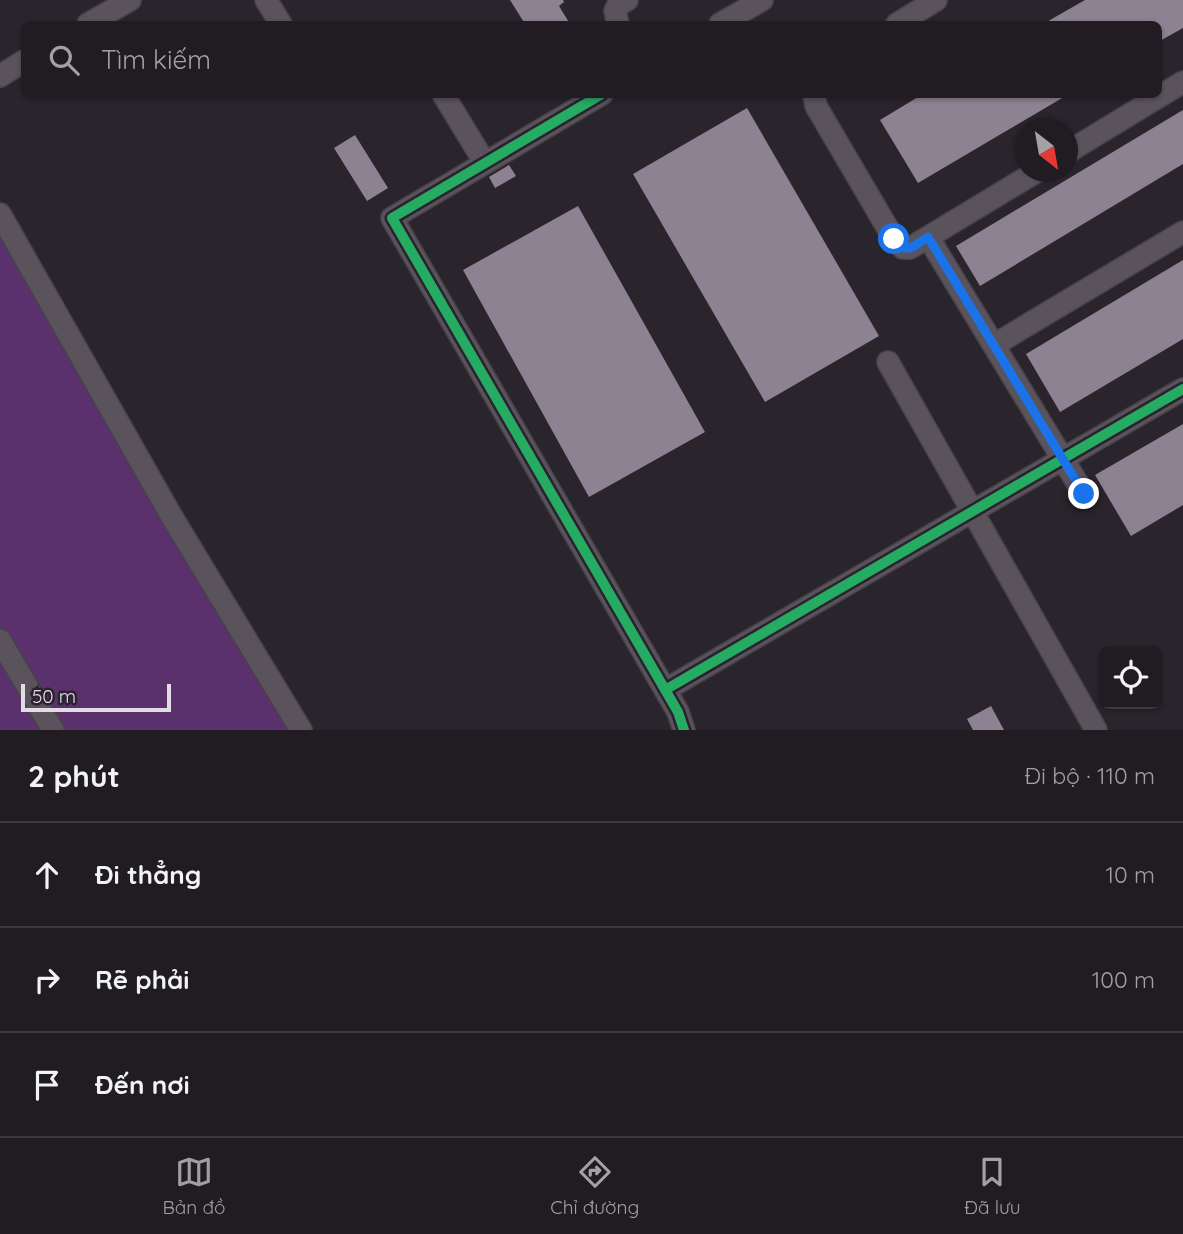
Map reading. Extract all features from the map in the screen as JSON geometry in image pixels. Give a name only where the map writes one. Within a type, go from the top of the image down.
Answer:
[{"type":"street","points":[[93,21],[130,0]]},
{"type":"street","points":[[266,0],[279,21]]},
{"type":"street","points":[[617,21],[615,11],[618,5],[627,0]]},
{"type":"street","points":[[725,21],[762,0]]},
{"type":"street","points":[[902,21],[936,0]]},
{"type":"street","points":[[0,76],[21,63]]},
{"type":"street","points":[[1162,95],[1183,82]]},
{"type":"street","points":[[445,98],[485,163]]},
{"type":"street","points":[[595,98],[392,218],[678,712],[684,730]]},
{"type":"street","points":[[815,98],[816,106],[894,239],[904,248],[911,248],[1019,182]]},
{"type":"street","points":[[1078,146],[1157,98]]},
{"type":"street","points":[[0,214],[172,517],[300,730]]},
{"type":"street","points":[[994,345],[1183,232]]},
{"type":"street","points":[[928,237],[1084,494]]},
{"type":"street","points":[[887,362],[1096,730]]},
{"type":"street","points":[[665,690],[1183,389]]},
{"type":"street","points":[[0,640],[53,730]]},
{"type":"shaded area","points":[[0,229],[293,730],[0,730]]},
{"type":"building","points":[[510,0],[564,2],[559,6],[568,21],[523,21]]},
{"type":"building","points":[[1085,0],[1183,0],[1183,28],[1162,40],[1162,21],[1048,21]]},
{"type":"building","points":[[916,98],[1062,98],[1027,119],[1015,119],[1015,126],[918,183],[880,120]]},
{"type":"building","points":[[747,108],[879,336],[765,402],[633,174]]},
{"type":"building","points":[[1183,110],[1183,164],[980,286],[956,246],[1063,182],[1078,182],[1078,173]]},
{"type":"building","points":[[355,135],[388,188],[367,201],[334,148]]},
{"type":"building","points":[[509,165],[516,176],[495,188],[489,177]]},
{"type":"building","points":[[578,206],[705,432],[589,497],[463,270]]},
{"type":"building","points":[[1183,260],[1183,339],[1060,412],[1026,354]]},
{"type":"building","points":[[1183,424],[1183,505],[1131,536],[1095,475]]},
{"type":"building","points":[[991,706],[1004,730],[973,730],[967,719]]},
{"type":"cycle path","points":[[595,98],[392,218],[678,712],[684,730]]},
{"type":"cycle path","points":[[665,690],[1183,389]]},
{"type":"route","points":[[894,239],[904,248],[911,248],[928,237],[1084,494]]}]
